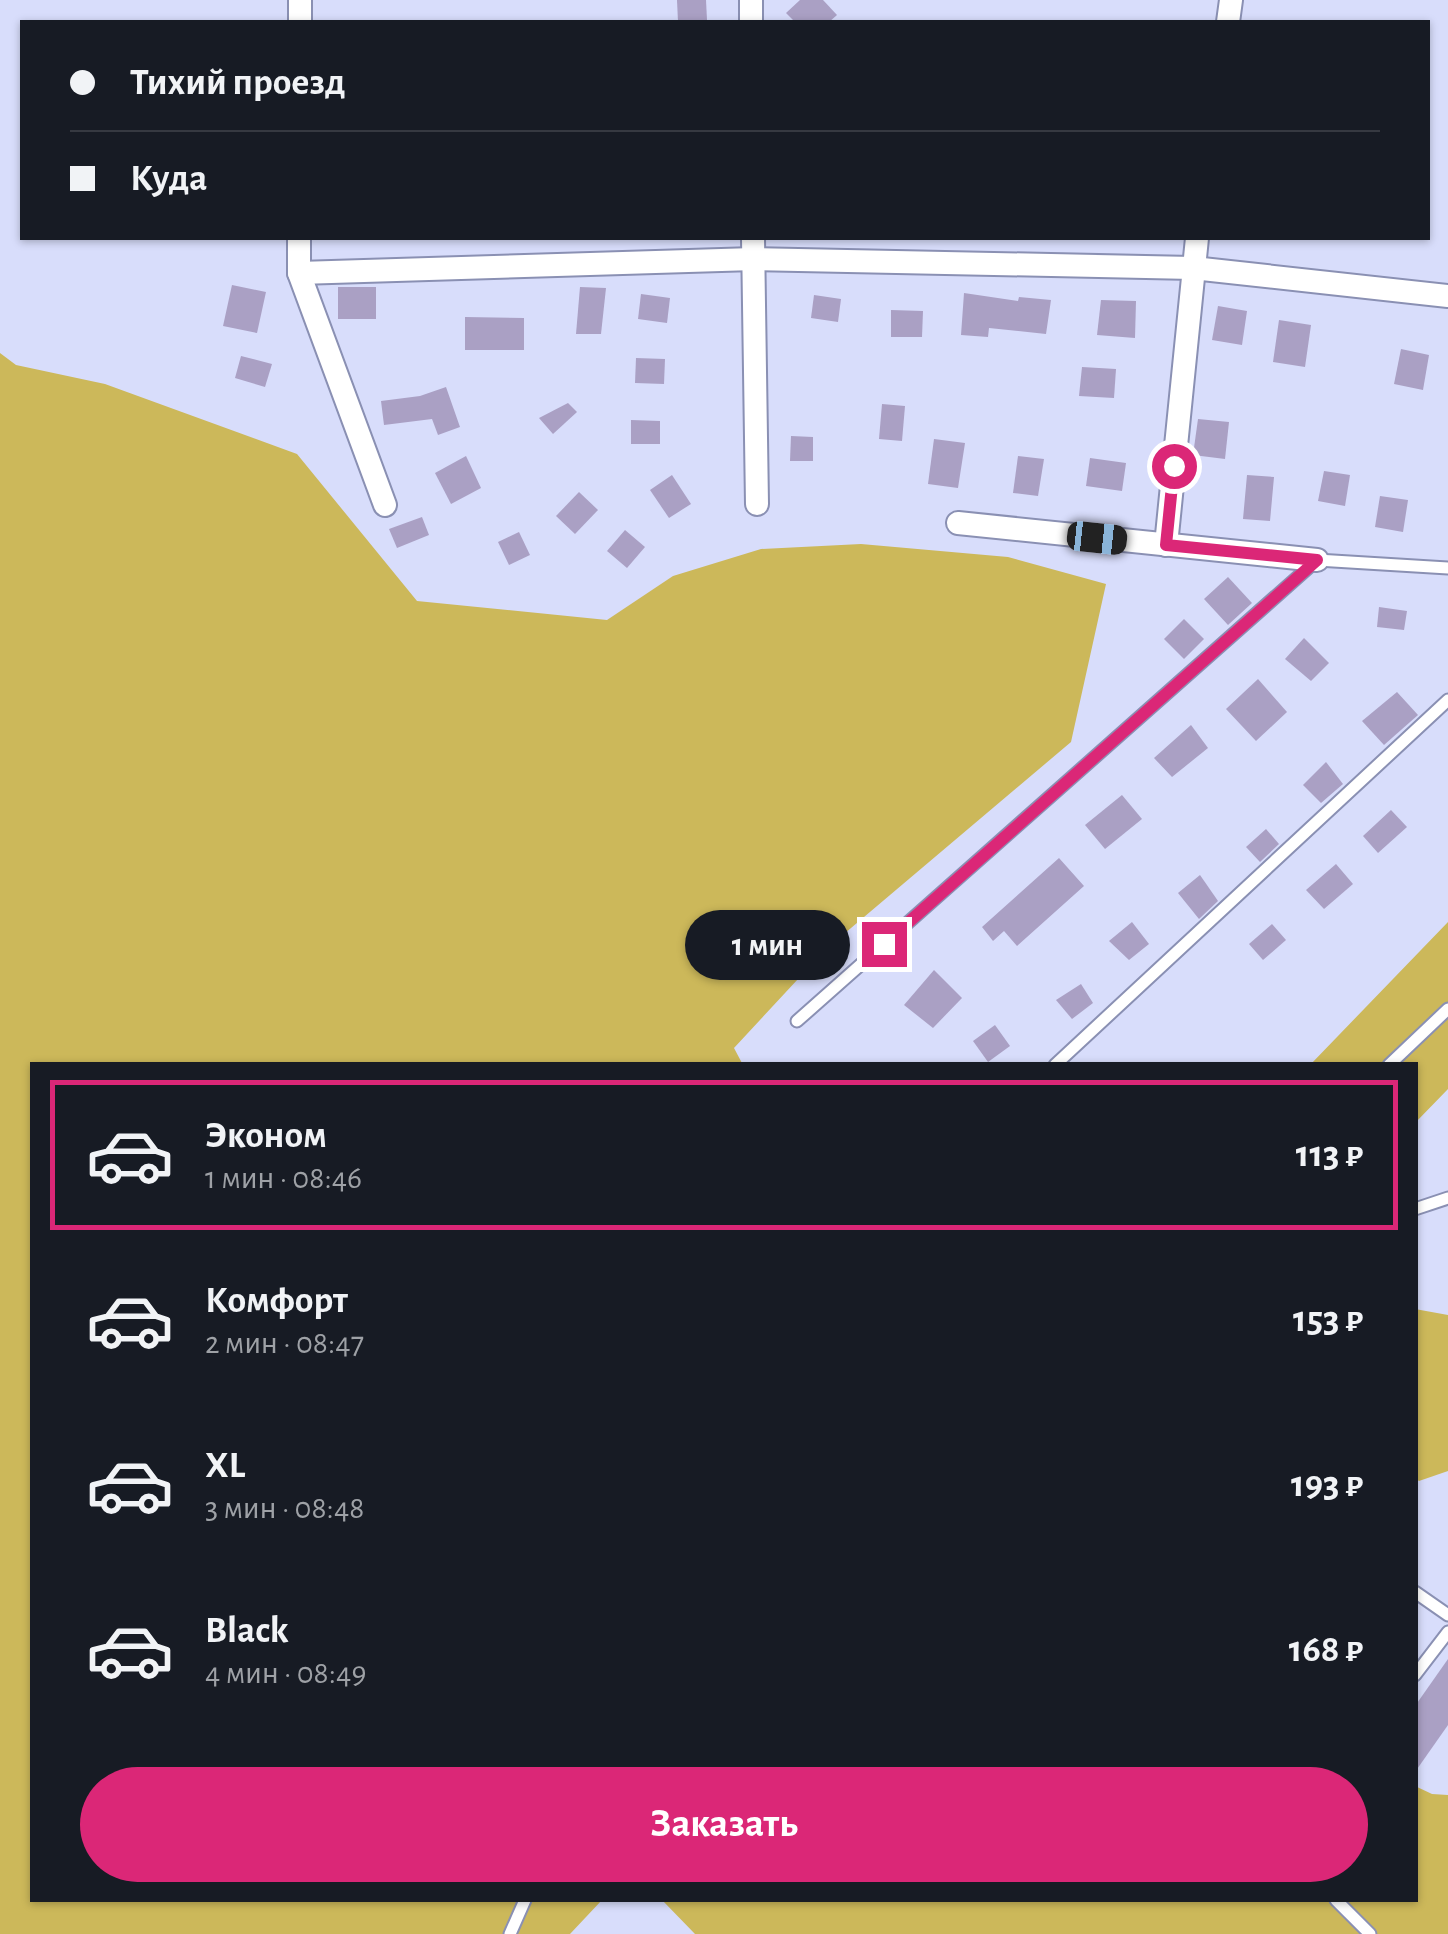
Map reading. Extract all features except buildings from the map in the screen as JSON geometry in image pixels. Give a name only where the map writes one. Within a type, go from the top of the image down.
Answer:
[{"type":"street","points":[[299,240],[299,273],[386,506]]},
{"type":"street","points":[[1166,545],[1197,240]]},
{"type":"street","points":[[299,273],[754,248],[1193,268],[1448,296]]},
{"type":"street","points":[[754,248],[757,504]]},
{"type":"street","points":[[958,523],[1317,560]]},
{"type":"lane","points":[[797,1021],[1317,560],[1448,568]]},
{"type":"lane","points":[[1058,1062],[1448,700]]},
{"type":"lane","points":[[1392,1062],[1448,1008]]},
{"type":"lane","points":[[1418,1208],[1448,1198]]},
{"type":"lane","points":[[1418,1594],[1448,1616]]},
{"type":"lane","points":[[1418,1671],[1448,1632]]},
{"type":"lane","points":[[510,1934],[523,1902]]},
{"type":"lane","points":[[1338,1902],[1370,1934]]},
{"type":"shaded area","points":[[0,353],[16,365],[105,384],[297,454],[417,601],[607,620],[673,576],[761,549],[861,544],[1008,557],[1106,584],[1071,742],[825,950],[734,1048],[741,1062],[30,1062],[30,1902],[600,1902],[570,1934],[0,1934]]},
{"type":"shaded area","points":[[1448,922],[1448,1089],[1418,1120],[1418,1062],[1313,1062]]},
{"type":"shaded area","points":[[1418,1310],[1448,1315],[1448,1471],[1419,1481]]},
{"type":"shaded area","points":[[1418,1787],[1448,1795],[1448,1934],[695,1934],[664,1902],[1418,1902]]},
{"type":"route","points":[[884,944],[1317,560],[1166,545],[1174,466]]}]
